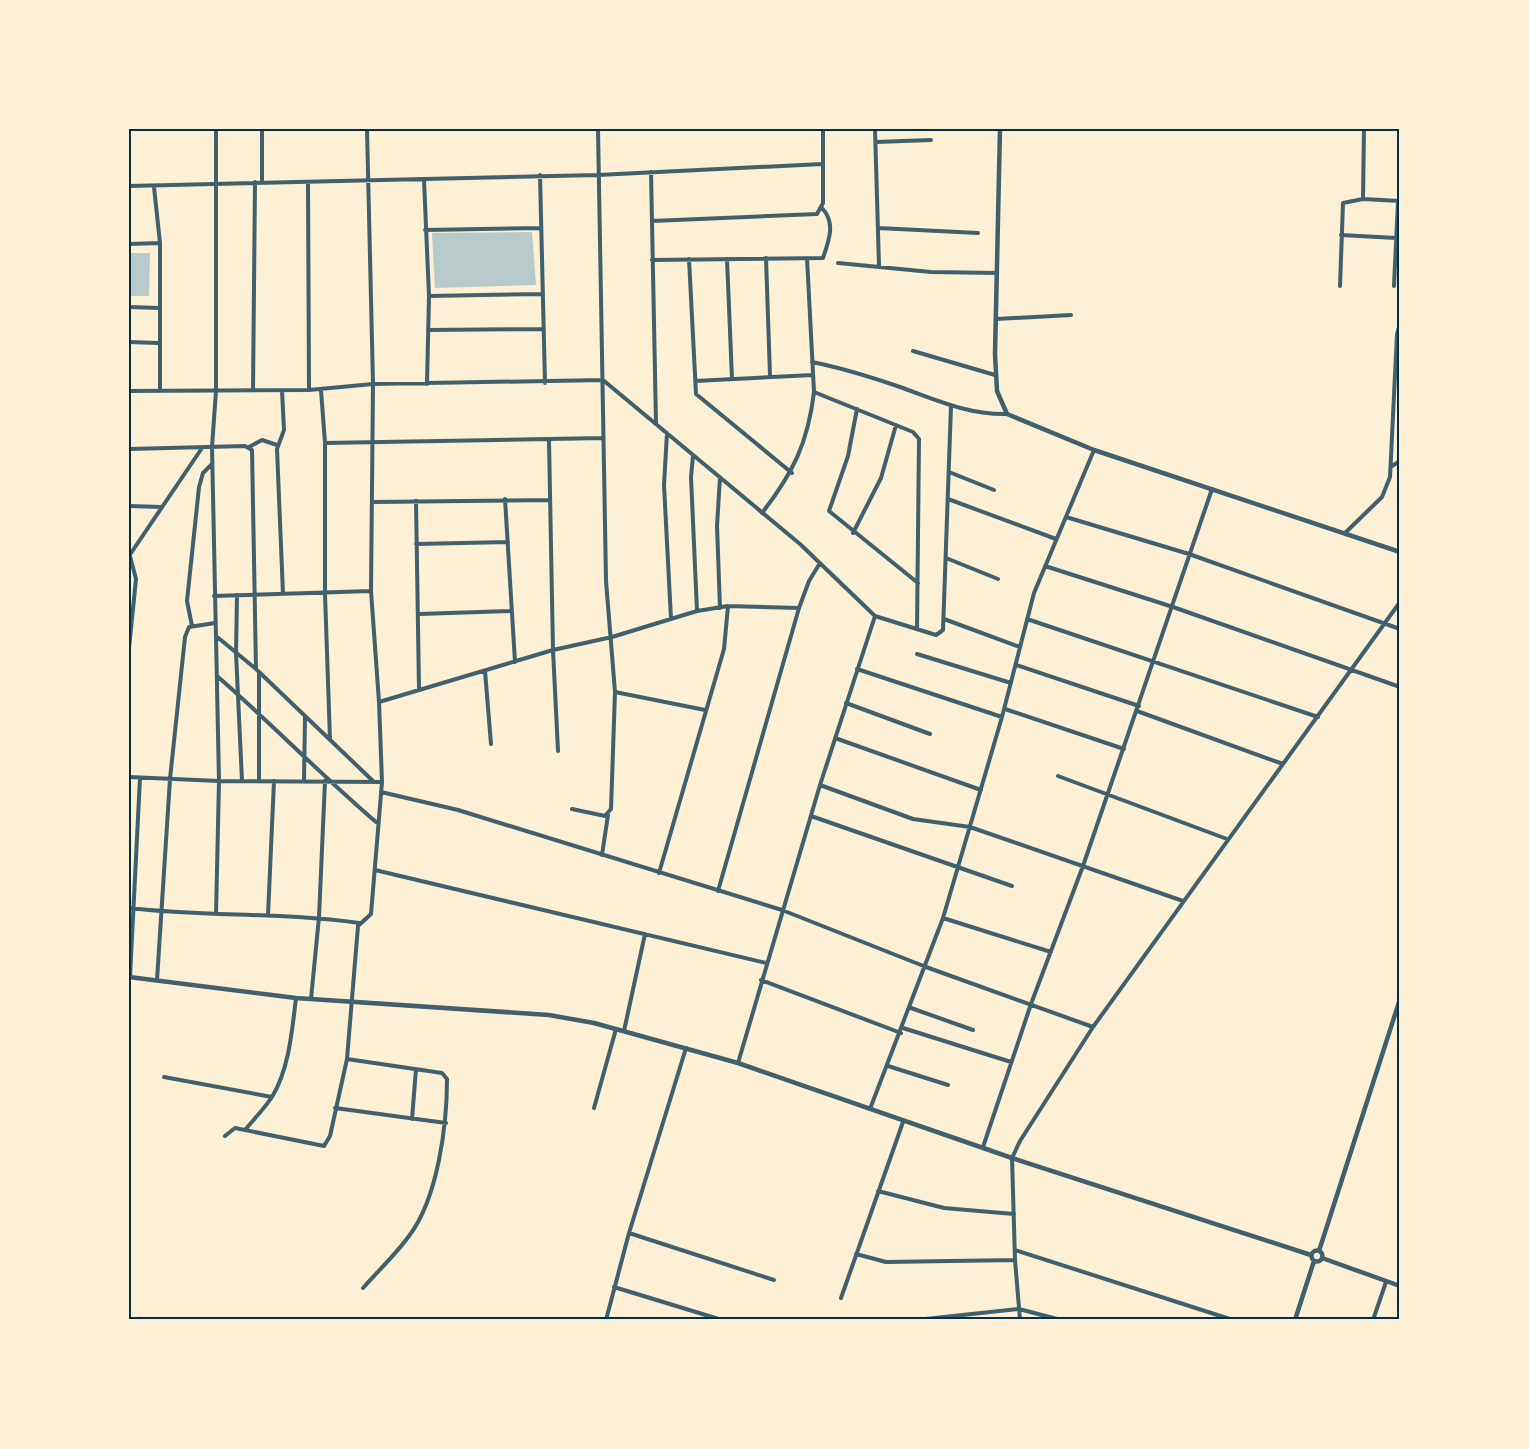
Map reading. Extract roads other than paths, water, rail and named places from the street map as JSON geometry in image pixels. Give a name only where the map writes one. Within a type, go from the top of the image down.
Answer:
[{"type":"street","points":[[216,129],[216,391],[212,447],[219,782],[216,914]]},
{"type":"street","points":[[262,129],[262,182]]},
{"type":"street","points":[[131,908],[162,912],[319,917],[359,923],[367,921],[371,914],[382,782],[380,702],[371,591],[374,441],[367,129]]},
{"type":"street","points":[[598,129],[606,581],[615,692],[611,809],[602,855]]},
{"type":"street","points":[[652,260],[823,258],[832,230],[829,215],[822,208],[823,129]]},
{"type":"street","points":[[875,129],[879,266]]},
{"type":"street","points":[[1000,129],[995,375],[997,391],[1007,414]]},
{"type":"street","points":[[1363,199],[1364,129]]},
{"type":"street","points":[[876,142],[931,140]]},
{"type":"street","points":[[129,186],[598,175],[822,164]]},
{"type":"street","points":[[651,172],[656,424]]},
{"type":"street","points":[[540,175],[545,383]]},
{"type":"street","points":[[424,180],[429,296],[427,384]]},
{"type":"street","points":[[253,390],[255,182]]},
{"type":"street","points":[[308,183],[309,390]]},
{"type":"street","points":[[154,187],[160,243],[160,390]]},
{"type":"street","points":[[1340,286],[1343,203],[1363,199],[1399,201],[1394,286]]},
{"type":"street","points":[[652,221],[813,215],[822,208]]},
{"type":"street","points":[[425,230],[541,228]]},
{"type":"street","points":[[878,228],[978,233]]},
{"type":"street","points":[[1341,235],[1396,238]]},
{"type":"street","points":[[129,244],[160,243]]},
{"type":"street","points":[[766,258],[770,376]]},
{"type":"street","points":[[762,513],[792,473],[807,435],[814,392],[807,258]]},
{"type":"street","points":[[689,259],[695,381],[700,399],[792,473]]},
{"type":"street","points":[[727,259],[732,379]]},
{"type":"street","points":[[838,263],[931,272],[998,273]]},
{"type":"street","points":[[429,296],[543,294]]},
{"type":"street","points":[[129,307],[159,308]]},
{"type":"street","points":[[996,319],[1071,315]]},
{"type":"street","points":[[1345,532],[1382,497],[1392,466],[1394,373],[1400,324]]},
{"type":"street","points":[[429,330],[544,329]]},
{"type":"street","points":[[129,342],[159,343]]},
{"type":"street","points":[[913,351],[995,375]]},
{"type":"street","points":[[812,362],[861,374],[951,406],[983,414],[1007,414],[1094,450],[1400,552]]},
{"type":"street","points":[[695,381],[813,375]]},
{"type":"street","points":[[129,391],[321,390],[373,384],[545,383],[603,380],[820,563],[875,616],[939,635],[943,630],[944,619],[951,406]]},
{"type":"street","points":[[282,390],[284,429],[278,445],[283,594]]},
{"type":"street","points":[[321,390],[325,443],[325,594],[330,740]]},
{"type":"street","points":[[814,392],[913,432],[920,439],[917,629]]},
{"type":"street","points":[[857,409],[848,456],[829,506],[832,516],[918,583]]},
{"type":"street","points":[[853,533],[881,478],[896,425]]},
{"type":"street","points":[[667,433],[664,485],[671,619]]},
{"type":"street","points":[[325,443],[549,441],[603,438]]},
{"type":"street","points":[[129,449],[249,447],[262,440],[278,445]]},
{"type":"street","points":[[549,441],[553,650],[558,751]]},
{"type":"street","points":[[129,648],[136,579],[130,556],[203,447]]},
{"type":"street","points":[[249,447],[253,456],[259,781]]},
{"type":"street","points":[[869,1110],[902,1030],[943,918],[1005,709],[1027,618],[1045,566],[1094,450]]},
{"type":"street","points":[[693,455],[691,477],[697,611]]},
{"type":"street","points":[[1392,466],[1400,461]]},
{"type":"street","points":[[157,980],[170,779],[185,637],[192,626],[187,601],[199,487],[203,473],[213,464]]},
{"type":"street","points":[[949,472],[994,490]]},
{"type":"street","points":[[720,477],[717,526],[720,608]]},
{"type":"street","points":[[983,1147],[1031,1004],[1083,866],[1139,706],[1212,489]]},
{"type":"street","points":[[505,499],[510,611],[515,662]]},
{"type":"street","points":[[948,499],[1056,539]]},
{"type":"street","points":[[374,502],[549,500]]},
{"type":"street","points":[[416,501],[419,689]]},
{"type":"street","points":[[129,506],[162,507]]},
{"type":"street","points":[[1066,517],[1189,554],[1400,628]]},
{"type":"street","points":[[416,544],[508,542]]},
{"type":"street","points":[[946,558],[998,579]]},
{"type":"street","points":[[718,891],[799,608],[809,581],[820,563]]},
{"type":"street","points":[[1045,566],[1173,607],[1400,687]]},
{"type":"street","points":[[214,596],[371,591]]},
{"type":"street","points":[[237,595],[236,653],[242,781]]},
{"type":"street","points":[[1020,1320],[1015,1260],[1012,1158],[1029,1124],[1093,1027],[1400,602]]},
{"type":"street","points":[[659,873],[724,649],[728,606]]},
{"type":"street","points":[[380,702],[553,650],[612,637],[697,611],[728,606],[799,608]]},
{"type":"street","points":[[419,614],[510,611]]},
{"type":"street","points":[[738,1063],[820,785],[875,616]]},
{"type":"street","points":[[1027,618],[1318,717]]},
{"type":"street","points":[[944,619],[1020,647]]},
{"type":"street","points":[[192,626],[215,623]]},
{"type":"street","points":[[216,636],[257,670],[374,782]]},
{"type":"street","points":[[917,654],[1011,683]]},
{"type":"street","points":[[1016,665],[1139,706]]},
{"type":"street","points":[[857,669],[1002,717]]},
{"type":"street","points":[[485,671],[491,744]]},
{"type":"street","points":[[217,676],[258,712],[327,781],[377,823]]},
{"type":"street","points":[[615,692],[705,710]]},
{"type":"street","points":[[846,703],[930,734]]},
{"type":"street","points":[[1005,709],[1124,749]]},
{"type":"street","points":[[1137,711],[1283,764]]},
{"type":"street","points":[[304,716],[304,781]]},
{"type":"street","points":[[835,738],[981,791]]},
{"type":"street","points":[[1058,776],[1227,839]]},
{"type":"street","points":[[129,777],[219,782],[382,782]]},
{"type":"street","points":[[140,778],[131,908],[129,977],[296,998],[549,1015],[616,1029],[738,1063],[903,1122],[1311,1255],[1319,1251]]},
{"type":"street","points":[[268,915],[274,781]]},
{"type":"street","points":[[311,999],[319,917],[327,781]]},
{"type":"street","points":[[820,785],[913,819],[970,827],[1183,902]]},
{"type":"street","points":[[381,792],[458,810],[782,910],[926,967],[1093,1027]]},
{"type":"street","points":[[572,809],[608,815]]},
{"type":"street","points":[[811,816],[1012,886]]},
{"type":"street","points":[[375,870],[766,963]]},
{"type":"street","points":[[943,918],[1051,952]]},
{"type":"street","points":[[225,1136],[232,1129],[245,1130],[324,1146],[330,1136],[347,1059],[354,1001],[359,923]]},
{"type":"street","points":[[624,1031],[645,934]]},
{"type":"street","points":[[761,980],[902,1030],[1011,1062]]},
{"type":"street","points":[[245,1130],[272,1097],[288,1054],[296,998]]},
{"type":"street","points":[[1322,1258],[1319,1251],[1400,999]]},
{"type":"street","points":[[910,1008],[973,1030]]},
{"type":"street","points":[[594,1108],[616,1029]]},
{"type":"street","points":[[606,1320],[629,1233],[686,1048]]},
{"type":"street","points":[[347,1059],[445,1075],[446,1123],[436,1170],[418,1220],[409,1236],[363,1288]]},
{"type":"street","points":[[888,1066],[948,1085]]},
{"type":"street","points":[[412,1119],[416,1069]]},
{"type":"street","points":[[164,1077],[272,1097]]},
{"type":"street","points":[[335,1108],[446,1123]]},
{"type":"street","points":[[841,1298],[903,1122]]},
{"type":"street","points":[[878,1191],[944,1208],[1014,1214]]},
{"type":"street","points":[[629,1233],[774,1280]]},
{"type":"street","points":[[1015,1250],[1233,1320]]},
{"type":"street","points":[[856,1254],[886,1262],[1015,1260]]},
{"type":"street","points":[[1295,1320],[1314,1261],[1311,1255]]},
{"type":"street","points":[[1314,1261],[1322,1258],[1400,1286]]},
{"type":"street","points":[[1373,1320],[1386,1282]]},
{"type":"street","points":[[614,1287],[722,1320]]},
{"type":"street","points":[[916,1320],[1019,1310],[1061,1320]]}]
